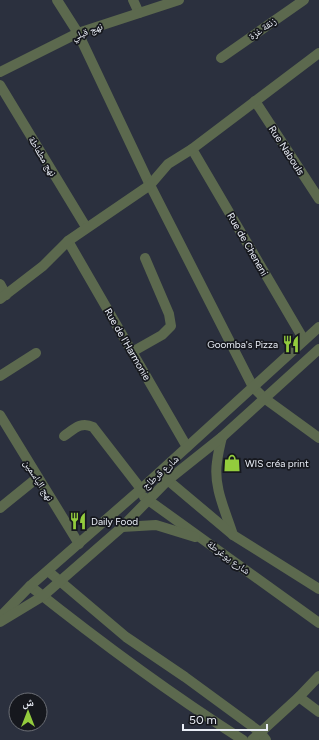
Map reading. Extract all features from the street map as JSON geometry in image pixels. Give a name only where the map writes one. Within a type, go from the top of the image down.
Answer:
[{"type":"street","points":[[57,0],[78,33],[150,185],[253,388],[264,398],[319,438]]},
{"type":"street","points":[[133,0],[139,13]]},
{"type":"street","name":"نهج قبلي","points":[[0,72],[78,33],[179,0]]},
{"type":"street","name":"زنقة غزة","points":[[221,58],[304,0]]},
{"type":"street","points":[[0,284],[3,297],[43,266],[68,241],[86,227],[150,185],[168,164],[192,149],[319,53]]},
{"type":"street","name":"نهج مطماطة","points":[[0,86],[86,227]]},
{"type":"street","name":"Rue Nabouls","points":[[255,101],[319,199]]},
{"type":"street","name":"Rue de Cheneni","points":[[192,149],[304,340]]},
{"type":"street","name":"Rue de l'Harmonie","points":[[68,241],[187,447]]},
{"type":"street","points":[[132,352],[162,335],[172,326],[169,314],[145,258]]},
{"type":"street","name":"شارع قرطاج","points":[[0,616],[30,586],[159,473],[319,327]]},
{"type":"street","name":"شارع قرطاج","points":[[0,622],[43,596],[122,527],[168,480],[222,437],[319,349]]},
{"type":"street","points":[[0,376],[36,353]]},
{"type":"street","name":"نهج الياسمين","points":[[0,415],[37,478],[79,544]]},
{"type":"street","name":"شارع يوغرطة","points":[[64,436],[80,425],[87,424],[93,427],[148,500],[319,623]]},
{"type":"street","points":[[222,437],[216,462],[216,473],[222,503],[233,535]]},
{"type":"street","name":"شارع يوغرطة","points":[[159,473],[233,535],[319,589]]},
{"type":"street","points":[[0,508],[37,478]]},
{"type":"street","points":[[122,527],[156,525],[208,542]]},
{"type":"street","points":[[48,571],[126,637],[185,677],[263,736]]},
{"type":"street","points":[[30,586],[113,651],[198,711],[244,740]]},
{"type":"street","points":[[252,740],[263,736],[319,676]]},
{"type":"street","points":[[300,697],[319,712]]},
{"type":"place","name":"Goomba's Pizza","points":[[291,344]]},
{"type":"place","name":"WIS créa print","points":[[232,463]]},
{"type":"place","name":"Daily Food","points":[[78,521]]}]
